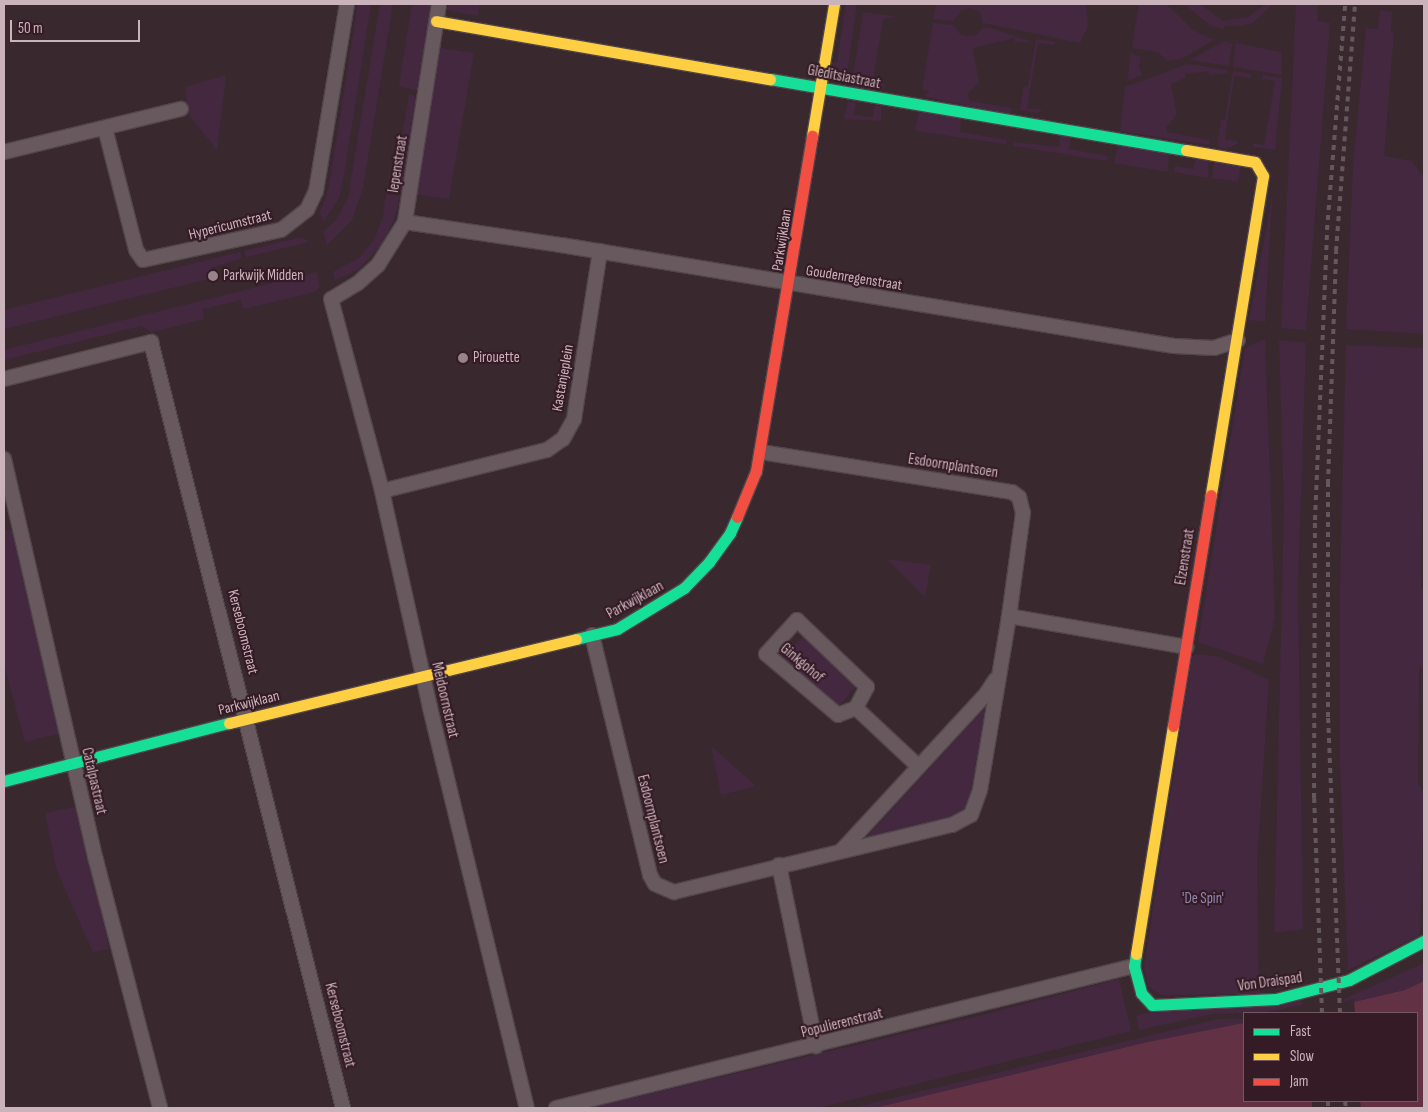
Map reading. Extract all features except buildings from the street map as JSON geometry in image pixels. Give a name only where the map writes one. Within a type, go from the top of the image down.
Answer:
[{"type":"street","name":"Hypericumstraat","points":[[105,128],[136,250],[142,260],[281,230],[307,210],[316,191],[347,4]]},
{"type":"street","name":"Iepenstraat","points":[[331,299],[358,283],[378,265],[405,222],[439,4]]},
{"type":"street","name":"Parkwijklaan","points":[[4,781],[422,674],[617,629],[670,599],[699,574],[740,514],[761,452],[790,284],[834,4]]},
{"type":"street","name":"Gleditsiastraat","points":[[436,21],[821,89],[1248,159]]},
{"type":"street","points":[[4,152],[181,109]]},
{"type":"street","name":"Elzenstraat","points":[[1134,966],[1238,340],[1263,176],[1261,168],[1248,159]]},
{"type":"street","name":"Goudenregenstraat","points":[[405,222],[600,251],[790,284],[1174,346],[1214,348],[1238,340]]},
{"type":"street","name":"Kastanjeplein","points":[[382,491],[548,450],[562,438],[574,419],[600,251]]},
{"type":"street","name":"Meidoornstraat","points":[[331,299],[382,491],[422,674],[527,1108]]},
{"type":"street","name":"Kerseboomstraat","points":[[4,379],[151,342],[247,718],[343,1108]]},
{"type":"street","name":"Esdoornplantsoen","points":[[592,635],[655,884],[674,892],[779,865],[952,825],[972,815],[980,790],[1009,616],[1023,513],[1019,497],[1012,492],[761,452]]},
{"type":"street","name":"Catalpastraat","points":[[4,460],[74,764],[160,1108]]},
{"type":"street","points":[[1009,616],[1186,647]]},
{"type":"street","name":"Ginkgohof","points":[[797,620],[867,686],[856,708],[838,715],[766,654],[797,620]]},
{"type":"street","name":"Esdoornplantsoen","points":[[842,850],[986,694],[998,676]]},
{"type":"street","points":[[856,708],[918,766]]},
{"type":"street","points":[[779,865],[816,1046]]},
{"type":"street","name":"Von Draispad","points":[[1134,966],[1141,993],[1152,1005],[1268,1000],[1298,995],[1349,980],[1424,941]]},
{"type":"street","name":"Populierenstraat","points":[[556,1108],[816,1046],[1134,966]]},
{"type":"green space","points":[[358,4],[371,4],[345,169],[339,198],[323,222],[320,212],[329,187]]},
{"type":"green space","points":[[380,4],[393,4],[363,188],[352,220],[327,245],[323,232],[336,220],[348,198]]},
{"type":"green space","points":[[412,4],[431,4],[417,91],[399,86]]},
{"type":"green space","points":[[448,4],[480,4],[478,16],[447,10]]},
{"type":"green space","points":[[846,4],[857,4],[847,74],[835,72],[832,63],[837,62]]},
{"type":"green space","points":[[936,4],[1086,4],[1088,26],[1080,43],[983,23],[980,12],[970,8],[961,11],[953,21],[933,19]]},
{"type":"green space","points":[[1139,4],[1166,4],[1193,30],[1214,40],[1181,59],[1167,61],[1158,52],[1132,48]]},
{"type":"green space","points":[[1184,4],[1200,4],[1223,21],[1248,17],[1266,4],[1273,4],[1254,22],[1243,26],[1224,26],[1224,29],[1211,26]]},
{"type":"green space","points":[[1296,4],[1318,4],[1317,21],[1330,23],[1306,330],[1281,328]]},
{"type":"green space","points":[[1380,10],[1392,12],[1391,32],[1394,32],[1384,156],[1412,161],[1424,178],[1424,334],[1346,329],[1353,167],[1366,28],[1378,29]]},
{"type":"green space","points":[[863,12],[898,17],[883,19],[873,82],[886,84],[881,90],[851,89]]},
{"type":"green space","points":[[933,23],[954,25],[960,34],[966,36],[976,35],[983,28],[991,28],[1031,42],[1015,42],[1014,38],[973,48],[979,83],[968,93],[969,101],[1012,108],[1011,115],[923,96],[930,91],[922,90]]},
{"type":"green space","points":[[1036,39],[1055,42],[1054,45],[1038,43],[1027,108],[1043,110],[1037,113],[1020,110],[1023,88],[1028,86]]},
{"type":"green space","points":[[1224,41],[1232,44],[1229,66],[1190,60]]},
{"type":"green space","points":[[1236,43],[1281,52],[1282,75],[1233,67]]},
{"type":"green space","points":[[440,48],[474,53],[449,199],[414,194]]},
{"type":"green space","points":[[1130,53],[1141,57],[1139,66],[1142,75],[1128,80]]},
{"type":"green space","points":[[1188,64],[1228,70],[1227,73],[1209,75],[1208,71],[1185,74],[1185,78],[1171,84],[1177,114],[1166,128],[1167,132],[1210,140],[1209,145],[1120,131],[1125,87]]},
{"type":"green space","points":[[1233,71],[1252,74],[1251,78],[1234,76],[1225,139],[1237,141],[1237,144],[1227,149],[1217,147],[1221,119],[1225,120]]},
{"type":"green space","points":[[226,75],[217,150],[189,115],[185,87]]},
{"type":"green space","points":[[1263,75],[1282,78],[1275,150],[1253,147],[1253,143],[1264,145],[1275,81],[1262,79]]},
{"type":"green space","points":[[409,94],[416,96],[401,191],[393,190]]},
{"type":"green space","points":[[848,101],[856,102],[854,115],[873,117],[874,106],[881,106],[881,121],[844,119]]},
{"type":"green space","points":[[919,112],[961,118],[960,132],[1007,140],[1006,144],[915,131]]},
{"type":"green space","points":[[1060,135],[1071,137],[1069,149],[1108,156],[1107,161],[1013,146],[1014,142],[1059,147]]},
{"type":"green space","points":[[1118,144],[1169,152],[1168,172],[1114,163]]},
{"type":"green space","points":[[1196,157],[1208,159],[1208,178],[1174,172],[1175,166],[1193,169]]},
{"type":"green space","points":[[1214,160],[1241,163],[1238,182],[1212,178]]},
{"type":"green space","points":[[386,194],[400,196],[394,220],[382,244],[358,270],[335,280],[333,272],[359,258],[375,238],[383,217]]},
{"type":"green space","points":[[1272,198],[1265,322],[1249,320]]},
{"type":"green space","points":[[302,237],[309,242],[247,257],[245,255],[244,251]]},
{"type":"green space","points":[[240,252],[242,258],[211,268],[213,278],[4,329],[4,310]]},
{"type":"green space","points":[[317,272],[320,287],[315,292],[243,309],[241,300],[203,309],[204,319],[152,332],[141,326],[4,360],[4,350]]},
{"type":"green space","points":[[1265,339],[1275,618],[1263,664],[1198,642],[1245,348]]},
{"type":"green space","points":[[1279,340],[1306,343],[1298,588],[1303,929],[1274,933],[1284,508]]},
{"type":"green space","points":[[1346,345],[1424,348],[1421,588],[1424,588],[1424,667],[1419,668],[1418,784],[1424,792],[1420,932],[1418,936],[1348,970],[1340,764],[1340,585]]},
{"type":"green space","points":[[13,529],[62,733],[25,742],[5,668],[4,531]]},
{"type":"green space","points":[[887,559],[931,565],[925,597]]},
{"type":"green space","points":[[803,636],[857,685],[836,709],[780,661]]},
{"type":"green space","name":"'De Spin'","points":[[1196,654],[1220,657],[1269,680],[1257,865],[1259,994],[1162,995],[1148,986],[1144,967],[1192,657]]},
{"type":"green space","points":[[987,706],[971,798],[961,815],[951,822],[863,841]]},
{"type":"green space","points":[[711,746],[756,786],[721,795]]},
{"type":"green space","points":[[80,806],[109,949],[93,952],[57,871],[45,813]]},
{"type":"green space","points":[[1424,963],[1424,981],[1405,990],[1345,1004],[1344,999]]},
{"type":"green space","points":[[1119,979],[1131,1031],[818,1108],[589,1108],[983,1015]]},
{"type":"green space","points":[[1302,1000],[1302,1005],[1266,1012],[1212,1014],[1139,1030],[1136,1016],[1164,1008]]},
{"type":"green space","points":[[1218,1019],[1243,1019],[1243,1023],[876,1108],[852,1108]]},
{"type":"shaded area","points":[[1424,981],[1424,1108],[875,1108],[1148,1042],[1243,1023],[1243,1102],[1418,1102],[1418,1012],[1311,1012],[1405,990]]},
{"type":"pier","points":[[1354,999],[1355,1012],[1306,1011]]},
{"type":"pier","points":[[1312,1102],[1360,1102],[1361,1108],[1312,1108]]},
{"type":"railway","points":[[1322,1012],[1314,798],[1315,520],[1327,230],[1345,4]]},
{"type":"railway","points":[[1340,1012],[1328,717],[1328,484],[1336,251],[1355,4]]},
{"type":"railway","points":[[1328,1102],[1328,1108]]},
{"type":"railway","points":[[1345,1102],[1346,1108]]},
{"type":"traffic: fast","points":[[770,79],[1186,150]]},
{"type":"traffic: fast","points":[[576,639],[617,629],[684,588],[709,562],[730,533],[737,517]]},
{"type":"traffic: fast","points":[[4,781],[229,723]]},
{"type":"traffic: fast","points":[[1136,954],[1134,966],[1141,993],[1152,1005],[1276,999],[1349,980],[1424,941]]},
{"type":"traffic: slow","points":[[812,136],[834,4]]},
{"type":"traffic: slow","points":[[436,21],[770,79]]},
{"type":"traffic: slow","points":[[1186,150],[1255,162],[1263,176],[1211,495]]},
{"type":"traffic: slow","points":[[229,723],[576,639]]},
{"type":"traffic: slow","points":[[1136,954],[1173,726]]},
{"type":"traffic: jam","points":[[737,517],[756,471],[812,136]]},
{"type":"traffic: jam","points":[[1173,726],[1211,495]]},
{"type":"place","name":"Parkwijk Midden","points":[[213,276]]},
{"type":"place","name":"Pirouette","points":[[463,358]]}]
